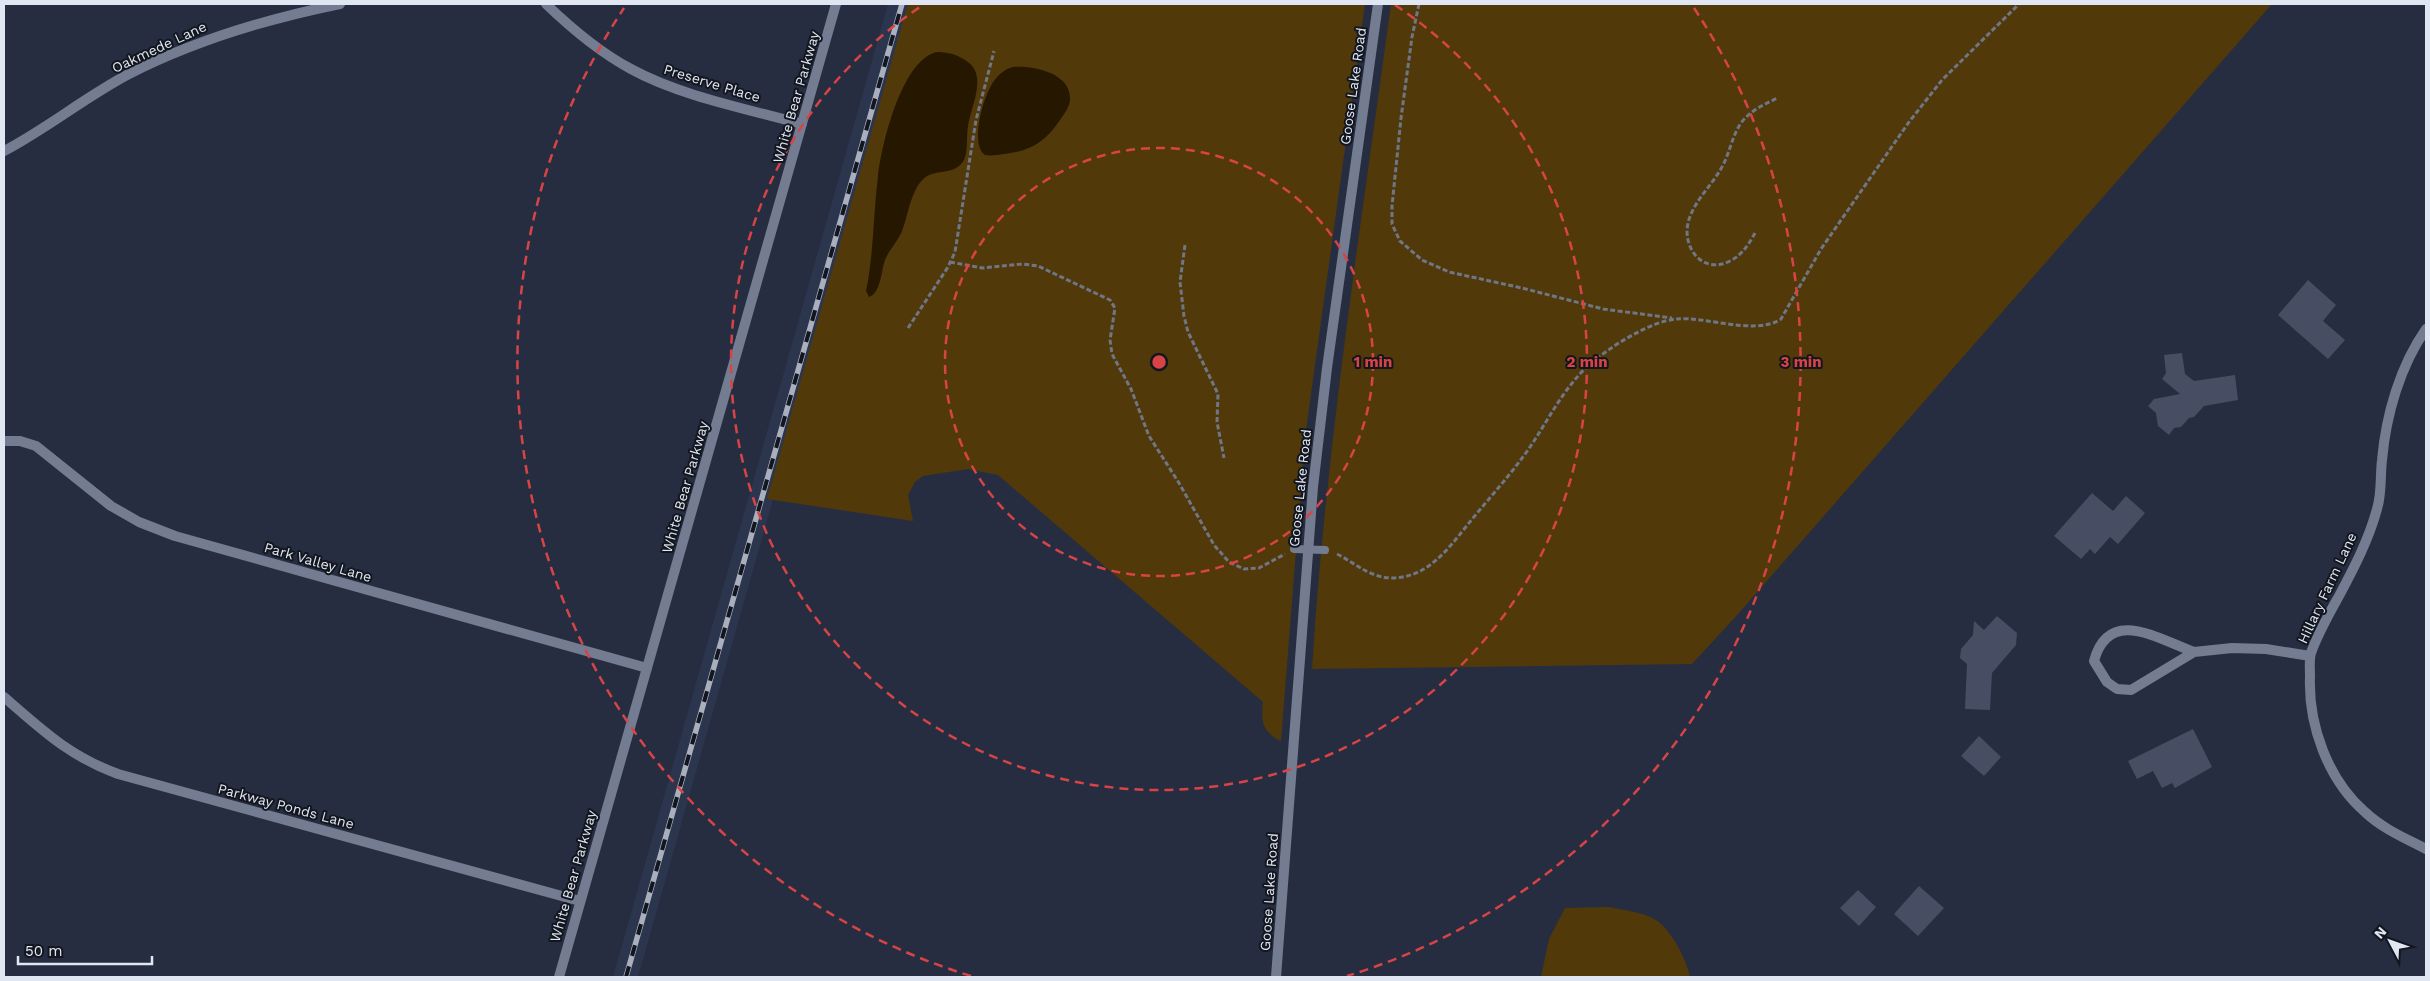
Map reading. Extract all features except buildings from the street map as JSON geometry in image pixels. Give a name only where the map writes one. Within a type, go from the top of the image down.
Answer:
[{"type":"street","name":"Oakmede Lane","points":[[4,151],[89,97],[170,54],[220,34],[283,15],[340,4]]},
{"type":"street","name":"Preserve Place","points":[[546,4],[578,34],[602,52],[632,70],[668,86],[802,124]]},
{"type":"street","name":"White Bear Parkway","points":[[559,977],[836,4]]},
{"type":"street","name":"Goose Lake Road","points":[[1276,977],[1308,549],[1327,368],[1378,4]]},
{"type":"street","name":"Hillary Farm Lane","points":[[2426,329],[2411,355],[2398,386],[2387,425],[2377,508],[2370,530],[2351,575],[2318,636],[2310,656],[2312,707],[2323,751],[2334,775],[2363,811],[2379,824],[2426,849]]},
{"type":"street","name":"Park Valley Lane","points":[[4,441],[20,441],[36,446],[111,506],[140,522],[175,536],[647,668]]},
{"type":"street","points":[[2194,652],[2131,628],[2116,631],[2104,639],[2098,648],[2094,661],[2106,682],[2117,689],[2131,690],[2194,652],[2232,648],[2266,649],[2310,656]]},
{"type":"street","name":"Parkway Ponds Lane","points":[[4,697],[70,752],[93,765],[118,774],[580,901]]},
{"type":"lane","points":[[1294,549],[1325,550]]},
{"type":"path","points":[[1419,4],[1412,37],[1401,118],[1392,206],[1392,224],[1400,241],[1422,260],[1449,272],[1603,309],[1757,325],[1770,325],[1781,319],[1817,255],[1909,122],[1942,80],[2019,4]]},
{"type":"path","points":[[908,328],[950,262],[956,245],[976,120],[994,51]]},
{"type":"path","points":[[1755,233],[1736,258],[1724,264],[1715,265],[1702,261],[1693,254],[1687,233],[1692,212],[1722,166],[1741,124],[1756,110],[1778,98]]},
{"type":"path","points":[[1185,245],[1180,282],[1184,316],[1188,332],[1216,389],[1219,439],[1224,458]]},
{"type":"path","points":[[950,262],[982,268],[1024,264],[1038,266],[1110,300],[1115,308],[1110,340],[1112,354],[1131,389],[1145,428],[1214,545],[1232,565],[1249,570],[1264,566],[1294,549]]},
{"type":"path","points":[[1325,550],[1338,554],[1365,571],[1380,576],[1401,577],[1425,569],[1444,552],[1510,474],[1562,397],[1582,372],[1599,358],[1643,330],[1678,318]]},
{"type":"shaded area","points":[[888,4],[913,4],[638,977],[613,977]]},
{"type":"shaded area","points":[[908,4],[1365,4],[1305,437],[1281,741],[1266,730],[1262,715],[1263,702],[998,475],[968,469],[923,476],[915,482],[908,495],[913,521],[767,499]]},
{"type":"shaded area","points":[[1391,4],[2272,4],[1738,614],[1692,664],[1312,669],[1318,585],[1335,419]]},
{"type":"shaded area","points":[[936,52],[944,52],[962,58],[972,66],[976,73],[977,90],[968,126],[966,155],[962,163],[956,168],[932,174],[920,182],[913,196],[902,231],[885,260],[876,291],[869,297],[866,291],[871,262],[878,176],[889,125],[903,87],[913,71],[924,59]]},
{"type":"shaded area","points":[[1013,67],[1040,69],[1058,77],[1069,90],[1069,105],[1049,134],[1030,148],[1014,153],[985,155],[980,149],[978,130],[986,96],[998,76]]},
{"type":"shaded area","points":[[1609,907],[1632,911],[1660,923],[1672,936],[1677,945],[1690,977],[1541,977],[1549,939],[1565,908]]},
{"type":"railway","points":[[626,977],[902,4]]}]
